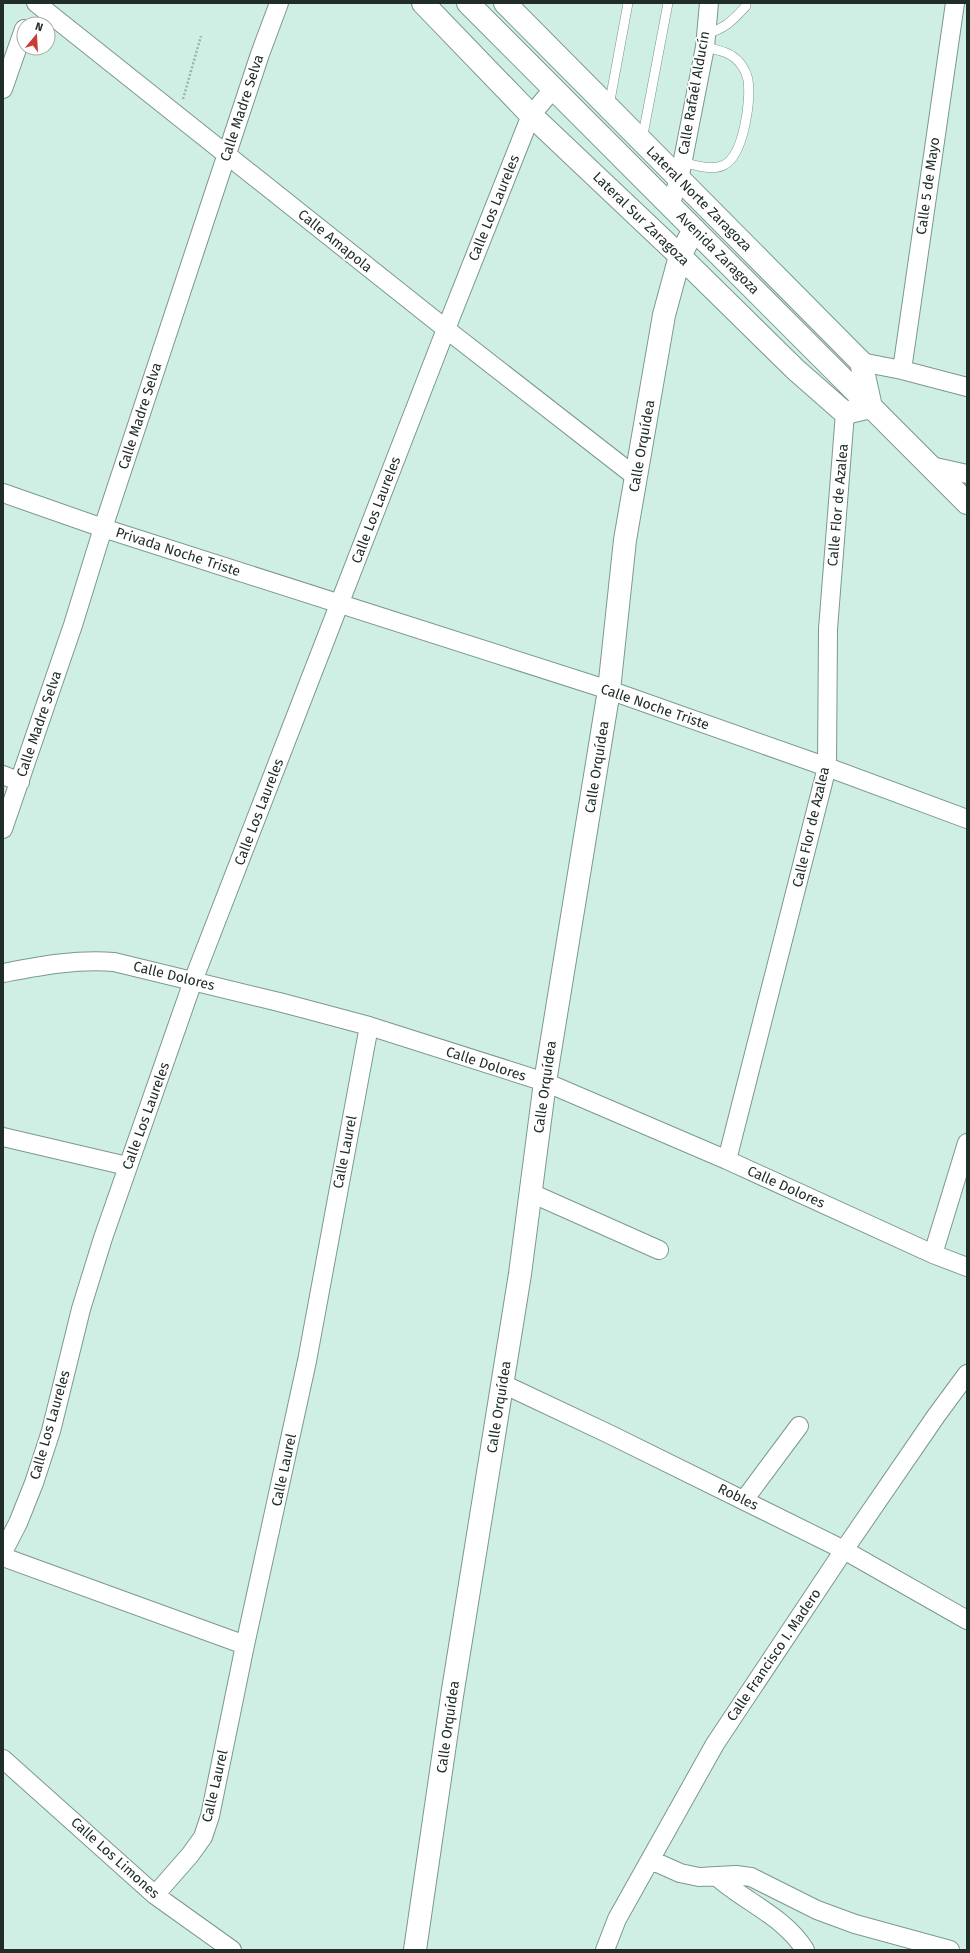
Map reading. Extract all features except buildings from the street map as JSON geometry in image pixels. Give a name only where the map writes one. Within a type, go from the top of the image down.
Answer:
[{"type":"street","points":[[29,16],[33,3]]},
{"type":"street","name":"Calle Amapola","points":[[36,3],[446,329],[636,477]]},
{"type":"street","name":"Calle Madre Selva","points":[[3,829],[73,625],[103,528],[260,54],[279,3]]},
{"type":"street","name":"Lateral Sur Zaragoza","points":[[423,3],[532,115],[680,256],[796,370],[845,413]]},
{"type":"street","name":"Avenida Zaragoza","points":[[468,3],[870,407],[967,502]]},
{"type":"street","name":"Lateral Norte Zaragoza","points":[[504,3],[642,142],[681,171],[861,362]]},
{"type":"street","name":"Calle Rafaél Alducín","points":[[670,205],[681,171],[705,41],[709,3]]},
{"type":"street","name":"Calle 5 de Mayo","points":[[902,370],[955,3]]},
{"type":"street","points":[[3,89],[16,52]]},
{"type":"street","name":"Calle Los Laureles","points":[[3,1552],[23,1509],[51,1431],[81,1310],[127,1166],[194,981],[446,329],[532,115],[554,88]]},
{"type":"street","points":[[576,110],[602,101]]},
{"type":"street","name":"Calle Orquídea","points":[[415,1950],[453,1688],[520,1274],[545,1082],[609,690],[625,540],[664,315],[680,256],[694,229]]},
{"type":"street","points":[[845,413],[870,407],[861,362],[902,370],[967,387]]},
{"type":"street","name":"Calle Flor de Azalea","points":[[727,1160],[827,767],[828,629],[845,413]]},
{"type":"street","points":[[931,466],[967,474]]},
{"type":"street","name":"Privada Noche Triste","points":[[10,495],[103,528],[340,603]]},
{"type":"street","name":"Calle Noche Triste","points":[[340,603],[609,690],[827,767],[967,819]]},
{"type":"street","points":[[3,775],[20,782]]},
{"type":"street","name":"Calle Dolores","points":[[3,973],[61,962],[89,960],[114,962],[279,1002],[369,1026],[545,1082],[727,1160],[933,1254],[967,1267]]},
{"type":"street","name":"Calle Laurel","points":[[155,1895],[190,1855],[203,1836],[210,1816],[244,1645],[305,1368],[369,1026]]},
{"type":"street","points":[[3,1137],[127,1166]]},
{"type":"street","points":[[933,1254],[967,1143]]},
{"type":"street","points":[[531,1193],[659,1250]]},
{"type":"street","name":"Calle Francisco I. Madero","points":[[605,1950],[617,1919],[715,1744],[844,1550],[936,1416],[967,1374]]},
{"type":"street","name":"Robles","points":[[503,1384],[844,1550],[967,1620]]},
{"type":"street","points":[[744,1500],[799,1426]]},
{"type":"street","points":[[3,1557],[244,1645]]},
{"type":"street","name":"Calle Los Limones","points":[[3,1760],[155,1895],[232,1950]]},
{"type":"street","points":[[651,1860],[680,1873],[699,1877],[736,1874],[751,1877],[810,1907],[855,1924],[950,1950]]},
{"type":"street","points":[[716,1876],[744,1898],[773,1917],[799,1940],[805,1950]]},
{"type":"lane","points":[[602,101],[617,69],[628,3]]},
{"type":"lane","points":[[642,142],[668,3]]},
{"type":"lane","points":[[681,171],[724,165],[733,157],[740,144],[747,106],[748,79],[740,64],[733,56],[705,41],[730,24],[746,6]]},
{"type":"path","points":[[178,116],[201,36]]}]
